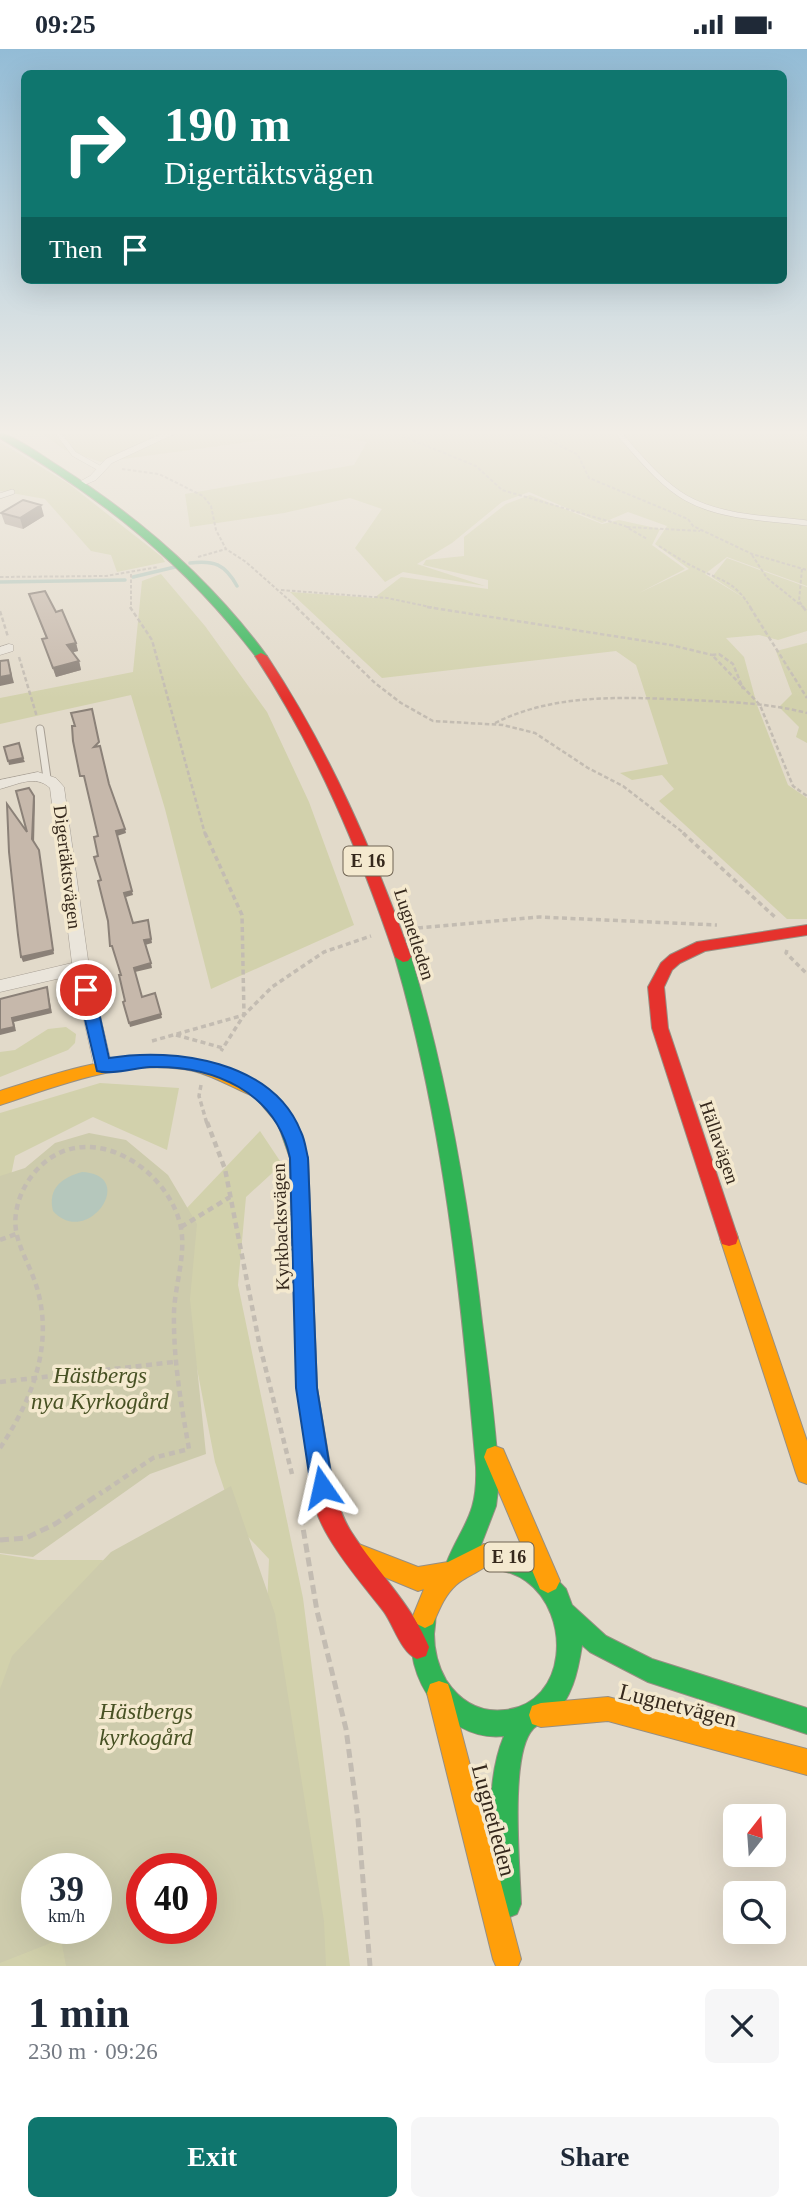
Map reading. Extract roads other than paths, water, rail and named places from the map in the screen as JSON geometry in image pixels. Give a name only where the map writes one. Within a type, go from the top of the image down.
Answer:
[{"type":"main road","name":"Lugnetleden","points":[[132,519],[162,545],[213,598],[255,648],[294,707],[339,789],[384,904],[426,1037],[463,1252],[489,1486],[487,1509],[477,1533],[452,1569]]},
{"type":"main road","name":"Hällavägen","points":[[807,930],[713,944],[687,951],[661,973],[653,994],[663,1038],[807,1473]]},
{"type":"main road","name":"Kyrkbacksvägen","points":[[0,1098],[103,1066],[130,1061],[165,1060],[212,1067],[239,1078],[266,1097],[288,1123],[297,1144],[304,1342],[312,1430],[325,1503],[332,1524],[401,1617],[424,1662]]},
{"type":"main road","name":"Lugnetleden","points":[[484,1425],[506,1486],[548,1584]]},
{"type":"main road","points":[[351,1552],[418,1579],[452,1569]]},
{"type":"main road","name":"E 16","points":[[484,1555],[508,1557],[526,1564],[548,1584],[565,1612],[570,1644],[565,1678],[548,1705],[529,1719],[507,1726],[482,1724],[463,1716],[439,1693],[424,1662],[421,1629],[425,1606],[436,1585],[452,1569],[484,1555]]},
{"type":"main road","name":"Lugnetvägen","points":[[565,1612],[598,1644],[648,1670],[807,1721]]},
{"type":"main road","name":"Lugnetleden","points":[[439,1693],[508,1963]]},
{"type":"main road","name":"Lugnetvägen","points":[[529,1719],[608,1709],[807,1762]]},
{"type":"main road","name":"Lugnetleden","points":[[508,1963],[505,1789],[509,1755],[529,1719]]},
{"type":"street","points":[[0,785],[31,776],[47,778]]},
{"type":"street","name":"Digertäktsvägen","points":[[47,778],[57,787],[81,967],[103,1066]]},
{"type":"street","points":[[0,986],[81,967]]},
{"type":"lane","points":[[774,519],[807,523]]},
{"type":"lane","points":[[40,729],[47,778]]},
{"type":"waterway","points":[[190,563],[206,562],[218,565],[237,586]]},
{"type":"waterway","points":[[133,577],[175,567]]},
{"type":"waterway","points":[[0,582],[125,580]]},
{"type":"park label","name":"Hästbergs nya Kyrkogård","points":[[100,1388]]},
{"type":"park label","name":"Hästbergs kyrkogård","points":[[146,1724]]}]
